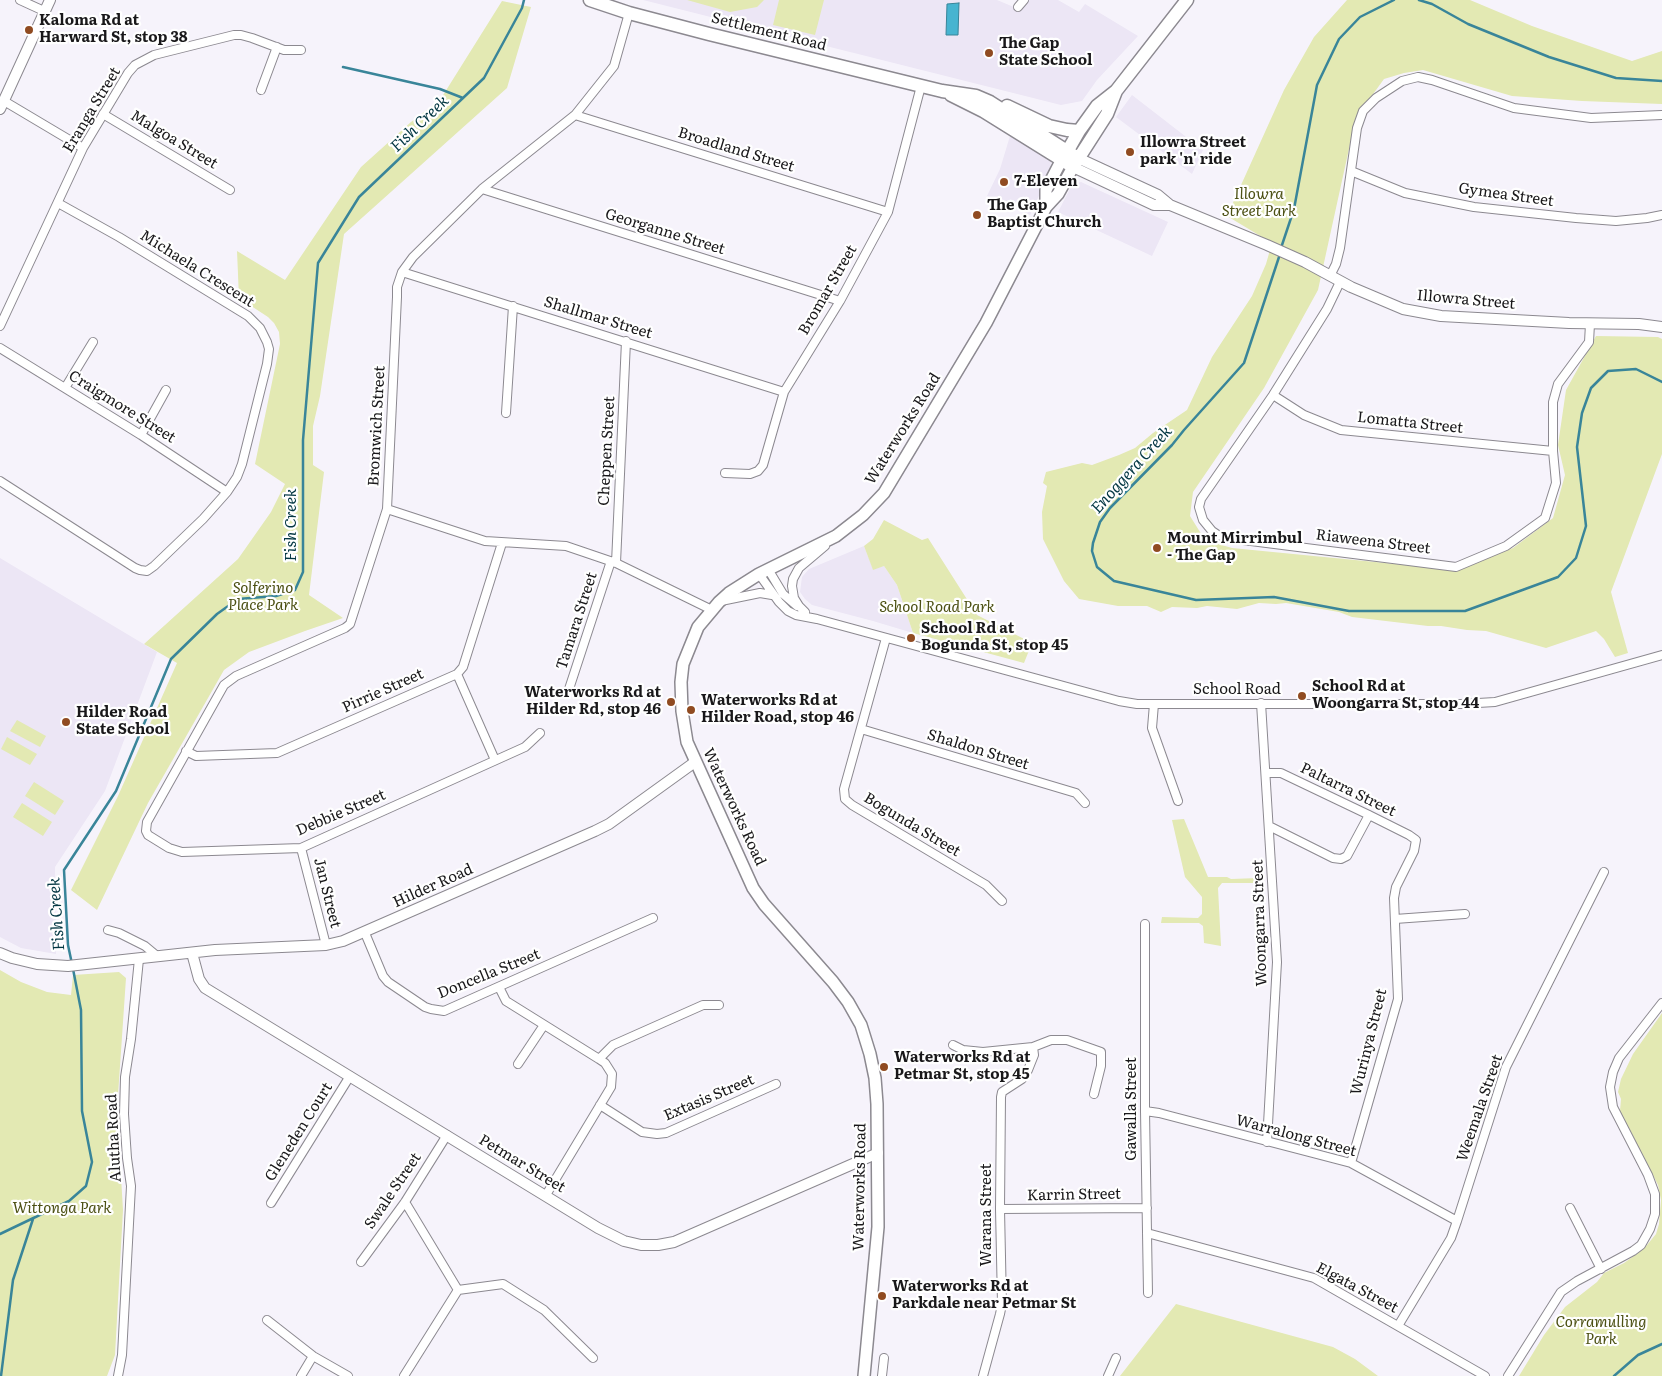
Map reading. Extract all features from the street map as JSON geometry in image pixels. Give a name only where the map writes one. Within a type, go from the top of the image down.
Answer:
[{"type":"main road","name":"Settlement Road","points":[[590,0],[629,13],[709,34],[942,91],[976,96],[990,102],[1064,156]]},
{"type":"main road","name":"Waterworks Road","points":[[1046,206],[1046,190],[1064,156],[1096,106],[1116,91],[1187,0]]},
{"type":"main road","name":"Settlement Road","points":[[942,91],[983,111],[1076,163]]},
{"type":"main road","name":"Waterworks Road","points":[[864,1376],[878,1227],[875,1078],[870,1054],[861,1025],[848,1002],[833,982],[764,904],[753,888],[695,762],[684,732],[681,682],[684,664],[698,627],[715,606],[733,590],[764,572],[836,536],[863,515],[884,493],[986,324],[1046,206],[1058,194],[1108,114],[1116,91]]},
{"type":"main road","points":[[976,96],[1011,107],[1049,126],[1079,131]]},
{"type":"street","points":[[20,0],[44,11]]},
{"type":"street","points":[[50,0],[2,105],[83,148]]},
{"type":"street","points":[[1018,7],[1024,0]]},
{"type":"street","name":"Bromwich Street","points":[[145,828],[220,691],[230,680],[345,628],[350,624],[387,509],[396,297],[402,272],[414,257],[482,189],[575,115],[614,66],[629,13]]},
{"type":"street","name":"Eranga Street","points":[[0,326],[83,148],[128,73],[135,66],[154,55],[234,35],[252,38],[277,48],[292,51],[300,50]]},
{"type":"street","points":[[261,90],[277,48]]},
{"type":"street","points":[[1330,276],[1336,264],[1340,248],[1357,128],[1363,111],[1376,98],[1402,81],[1418,77],[1432,80],[1514,108],[1591,118],[1662,116]]},
{"type":"street","name":"Bromar Street","points":[[726,473],[752,474],[763,465],[784,392],[840,301],[888,212],[921,86]]},
{"type":"street","name":"Malgoa Street","points":[[103,114],[230,190]]},
{"type":"street","name":"Broadland Street","points":[[575,115],[888,212]]},
{"type":"street","name":"Illowra Street","points":[[1076,163],[1154,205],[1170,205],[1267,245],[1305,262],[1340,282],[1403,309],[1441,316],[1590,324],[1639,324],[1662,328]]},
{"type":"street","name":"Gymea Street","points":[[1351,171],[1405,193],[1474,207],[1616,221],[1662,215]]},
{"type":"street","name":"Georganne Street","points":[[482,189],[840,301]]},
{"type":"street","name":"Michaela Crescent","points":[[0,481],[134,568],[143,571],[147,570],[154,566],[203,519],[228,492],[242,464],[262,388],[268,349],[264,335],[255,322],[119,237],[58,203]]},
{"type":"street","name":"Shallmar Street","points":[[402,272],[784,392]]},
{"type":"street","name":"Riaweena Street","points":[[1340,282],[1327,309],[1273,395],[1201,499],[1199,507],[1203,520],[1218,535],[1227,538],[1456,567],[1506,546],[1545,518],[1556,482],[1552,412],[1554,394],[1565,373],[1587,346],[1590,324]]},
{"type":"street","points":[[506,413],[513,306]]},
{"type":"street","name":"Cheppen Street","points":[[614,562],[626,341]]},
{"type":"street","points":[[65,388],[93,342]]},
{"type":"street","name":"Craigmore Street","points":[[0,348],[141,435],[228,492]]},
{"type":"street","points":[[141,435],[166,390]]},
{"type":"street","name":"Lomatta Street","points":[[1273,395],[1304,415],[1341,430],[1553,451]]},
{"type":"street","points":[[387,509],[486,541],[566,546],[614,562],[715,606],[760,593],[772,595]]},
{"type":"street","points":[[806,612],[794,598],[792,586],[794,576],[801,566],[836,536]]},
{"type":"street","points":[[495,760],[457,674],[463,667],[502,543]]},
{"type":"street","name":"Tamara Street","points":[[569,689],[614,562]]},
{"type":"street","name":"School Road","points":[[764,572],[772,595],[791,613],[1119,701],[1137,704],[1461,704],[1495,702],[1662,655]]},
{"type":"street","name":"School Road","points":[[764,572],[788,599],[817,619]]},
{"type":"street","name":"Bogunda Street","points":[[886,638],[844,789],[845,799],[986,885],[1002,901]]},
{"type":"street","name":"Pirrie Street","points":[[186,751],[196,756],[277,753],[457,674]]},
{"type":"street","name":"Woongarra Street","points":[[1261,703],[1278,962],[1267,1142]]},
{"type":"street","points":[[1154,704],[1152,728],[1178,801]]},
{"type":"street","name":"Shaldon Street","points":[[861,728],[1076,793],[1085,803]]},
{"type":"street","name":"Debbie Street","points":[[145,828],[148,835],[169,848],[182,852],[301,848],[525,747],[540,734]]},
{"type":"street","name":"Hilder Road","points":[[0,953],[30,962],[53,966],[68,966],[215,950],[326,945],[343,941],[365,933],[609,824],[695,762]]},
{"type":"street","name":"Paltarra Street","points":[[1266,773],[1281,773],[1416,840]]},
{"type":"street","points":[[1269,826],[1334,858],[1341,859],[1347,856],[1369,815]]},
{"type":"street","name":"Wurinya Street","points":[[1350,1163],[1398,1000],[1394,898],[1396,887],[1414,851],[1416,840]]},
{"type":"street","name":"Jan Street","points":[[301,848],[326,945]]},
{"type":"street","name":"Weemala Street","points":[[1398,1326],[1451,1238],[1506,1067],[1604,872]]},
{"type":"street","points":[[1396,919],[1465,914]]},
{"type":"street","name":"Doncella Street","points":[[365,933],[383,976],[388,982],[431,1010],[444,1010],[653,918]]},
{"type":"street","name":"Gawalla Street","points":[[1145,924],[1145,1111],[1148,1293]]},
{"type":"street","points":[[108,930],[119,933],[145,946],[157,956]]},
{"type":"street","name":"Petmar Street","points":[[192,953],[198,979],[205,988],[624,1241],[641,1244],[674,1242],[878,1153]]},
{"type":"street","name":"Alutha Road","points":[[118,1376],[122,1355],[131,1186],[124,1114],[125,1077],[139,959]]},
{"type":"street","points":[[499,987],[506,1001],[605,1063],[612,1074],[610,1087],[546,1195]]},
{"type":"street","points":[[1508,1376],[1561,1292],[1641,1245],[1650,1229],[1655,1214],[1655,1194],[1648,1174],[1613,1107],[1610,1087],[1613,1072],[1619,1058],[1662,1003]]},
{"type":"street","points":[[599,1059],[613,1045],[703,1005],[719,1005]]},
{"type":"street","points":[[518,1064],[544,1024]]},
{"type":"street","points":[[953,1045],[963,1050],[982,1052],[1032,1048],[1050,1040],[1067,1040],[1101,1052],[1101,1066],[1094,1094]]},
{"type":"street","name":"Warana Street","points":[[983,1376],[1002,1304],[1000,1209],[1001,1097],[1002,1092],[1022,1079],[1028,1070],[1034,1055],[1032,1048]]},
{"type":"street","name":"Gleneden Court","points":[[271,1203],[350,1076]]},
{"type":"street","name":"Extasis Street","points":[[600,1105],[642,1132],[666,1133],[776,1084]]},
{"type":"street","name":"Warralong Street","points":[[1145,1111],[1159,1113],[1350,1163],[1458,1221]]},
{"type":"street","name":"Swale Street","points":[[361,1262],[405,1202],[447,1135]]},
{"type":"street","points":[[405,1202],[458,1290]]},
{"type":"street","name":"Karrin Street","points":[[1000,1209],[1147,1208]]},
{"type":"street","points":[[1570,1208],[1602,1269]]},
{"type":"street","name":"Elgata Street","points":[[1147,1233],[1314,1278],[1485,1376]]},
{"type":"street","points":[[458,1290],[503,1284],[544,1310],[593,1358]]},
{"type":"street","points":[[404,1376],[458,1290]]},
{"type":"street","points":[[268,1320],[313,1356],[348,1376]]},
{"type":"street","points":[[301,1376],[313,1356]]},
{"type":"street","points":[[882,1376],[884,1358]]},
{"type":"street","points":[[1108,1376],[1116,1358]]},
{"type":"shaded area","name":"The Gap State School","points":[[643,0],[997,0],[1021,10],[1029,0],[1058,0],[1079,12],[1085,4],[1138,36],[1097,80],[1082,101],[1061,105]]},
{"type":"shaded area","points":[[1132,95],[1203,150],[1192,174],[1116,117]]},
{"type":"shaded area","name":"7-Eleven","points":[[1010,136],[1027,145],[1051,162],[1050,172],[1030,215],[987,196],[1000,169]]},
{"type":"shaded area","points":[[1081,182],[1168,222],[1152,256],[1058,212],[1072,185]]},
{"type":"shaded area","points":[[864,546],[873,569],[884,566],[897,585],[913,633],[812,605],[800,592],[802,577],[809,569]]},
{"type":"shaded area","name":"Hilder Road State School","points":[[0,558],[157,652],[105,791],[55,867],[56,954],[21,948],[0,937]]},
{"type":"green space","points":[[687,0],[764,0],[757,7],[730,12]]},
{"type":"green space","points":[[779,0],[824,0],[815,35],[773,25]]},
{"type":"green space","name":"Illowra Street Park","points":[[1347,0],[1470,0],[1532,26],[1632,61],[1662,51],[1662,104],[1512,96],[1423,70],[1384,79],[1363,108],[1354,126],[1318,290],[1264,388],[1193,492],[1190,516],[1205,540],[1232,548],[1457,570],[1513,548],[1553,518],[1565,475],[1558,445],[1566,390],[1596,336],[1658,337],[1662,339],[1662,454],[1611,592],[1628,653],[1615,657],[1604,639],[1596,631],[1546,648],[1486,631],[1352,617],[1339,612],[1286,603],[1259,603],[1237,609],[1207,606],[1197,608],[1172,607],[1161,612],[1147,606],[1118,606],[1079,599],[1064,581],[1043,539],[1042,512],[1047,486],[1043,483],[1046,472],[1082,463],[1092,465],[1135,448],[1187,410],[1212,357],[1252,296],[1266,264],[1272,243],[1227,216],[1284,90],[1314,37]]},
{"type":"green space","name":"Solferino Place Park","points":[[502,1],[531,7],[507,88],[344,234],[320,396],[313,426],[313,465],[324,472],[309,595],[343,618],[249,652],[224,670],[148,803],[97,910],[71,890],[118,796],[177,663],[144,644],[238,559],[271,512],[285,484],[255,464],[280,344],[279,332],[268,317],[239,298],[237,251],[285,280],[361,167],[411,122],[440,100]]},
{"type":"green space","name":"School Road Park","points":[[884,520],[922,540],[928,538],[977,615],[1032,643],[1024,663],[913,633],[897,585],[884,566],[873,570],[864,546],[873,539]]},
{"type":"green space","points":[[17,720],[46,736],[40,747],[10,731]]},
{"type":"green space","points":[[7,737],[37,754],[30,765],[1,749]]},
{"type":"green space","points":[[34,782],[64,801],[55,815],[25,796]]},
{"type":"green space","points":[[22,803],[52,822],[43,836],[13,817]]},
{"type":"green space","points":[[1184,819],[1208,877],[1227,877],[1231,879],[1259,878],[1262,874],[1263,886],[1259,883],[1222,883],[1218,888],[1221,946],[1204,943],[1203,926],[1199,923],[1161,923],[1162,917],[1198,918],[1202,914],[1202,897],[1185,877],[1172,820]]},
{"type":"green space","name":"Wittonga Park","points":[[0,970],[21,982],[47,992],[71,995],[73,975],[119,972],[126,978],[117,1110],[123,1210],[115,1355],[107,1376],[0,1376]]},
{"type":"green space","name":"Corramulling Park","points":[[1662,1013],[1662,1376],[1519,1376],[1544,1335],[1565,1307],[1597,1282],[1604,1273],[1624,1263],[1638,1253],[1656,1234],[1659,1224],[1661,1200],[1658,1185],[1620,1111],[1621,1099],[1618,1092],[1621,1079],[1633,1054]]},
{"type":"green space","points":[[1176,1304],[1333,1347],[1355,1359],[1378,1376],[1120,1376]]},
{"type":"water","points":[[959,3],[958,35],[946,35],[947,4]]},
{"type":"waterway","name":"Fish Creek","points":[[72,964],[68,945],[64,870],[116,791],[171,659],[217,614],[238,599],[276,596],[295,590],[303,572],[303,440],[318,263],[359,197],[484,78],[522,8],[524,0]]},
{"type":"waterway","name":"Enoggera Creek","points":[[1281,248],[1294,209],[1317,85],[1339,39],[1360,17],[1394,0]]},
{"type":"waterway","name":"Enoggera Creek","points":[[1419,0],[1432,4],[1468,24],[1549,57],[1616,78],[1662,81]]},
{"type":"waterway","points":[[343,67],[440,89],[463,98]]},
{"type":"waterway","name":"Enoggera Creek","points":[[1280,254],[1244,363],[1172,445],[1110,508],[1100,522],[1092,551],[1097,567],[1114,581],[1196,600],[1274,597],[1349,611],[1465,611],[1558,577],[1576,558],[1586,526],[1577,447],[1582,413],[1591,388],[1608,371],[1636,369],[1662,382]]},
{"type":"waterway","name":"Fish Creek","points":[[0,1234],[69,1201],[86,1186],[92,1162],[82,1111],[81,1010],[73,969]]},
{"type":"waterway","points":[[1,1376],[13,1280],[33,1219]]},
{"type":"waterway","name":"Enoggera Creek","points":[[1614,1376],[1638,1355],[1662,1344]]},
{"type":"place","name":"Kaloma Rd at Harward St, stop 38","points":[[29,30]]},
{"type":"place","name":"The Gap State School","points":[[989,53]]},
{"type":"place","name":"Illowra Street park 'n' ride","points":[[1130,152]]},
{"type":"place","name":"7-Eleven","points":[[1004,182]]},
{"type":"place","name":"The Gap Baptist Church","points":[[977,215]]},
{"type":"place","name":"Mount Mirrimbul - The Gap","points":[[1157,548]]},
{"type":"place","name":"School Rd at Bogunda St, stop 45","points":[[911,638]]},
{"type":"place","name":"School Rd at Woongarra St, stop 44","points":[[1302,696]]},
{"type":"place","name":"Waterworks Rd at Hilder Rd, stop 46","points":[[671,702]]},
{"type":"place","name":"Waterworks Rd at Hilder Road, stop 46","points":[[691,710]]},
{"type":"place","name":"Hilder Road State School","points":[[66,722]]},
{"type":"place","name":"Waterworks Rd at Petmar St, stop 45","points":[[884,1067]]},
{"type":"place","name":"Waterworks Rd at Parkdale near Petmar St","points":[[882,1296]]}]
